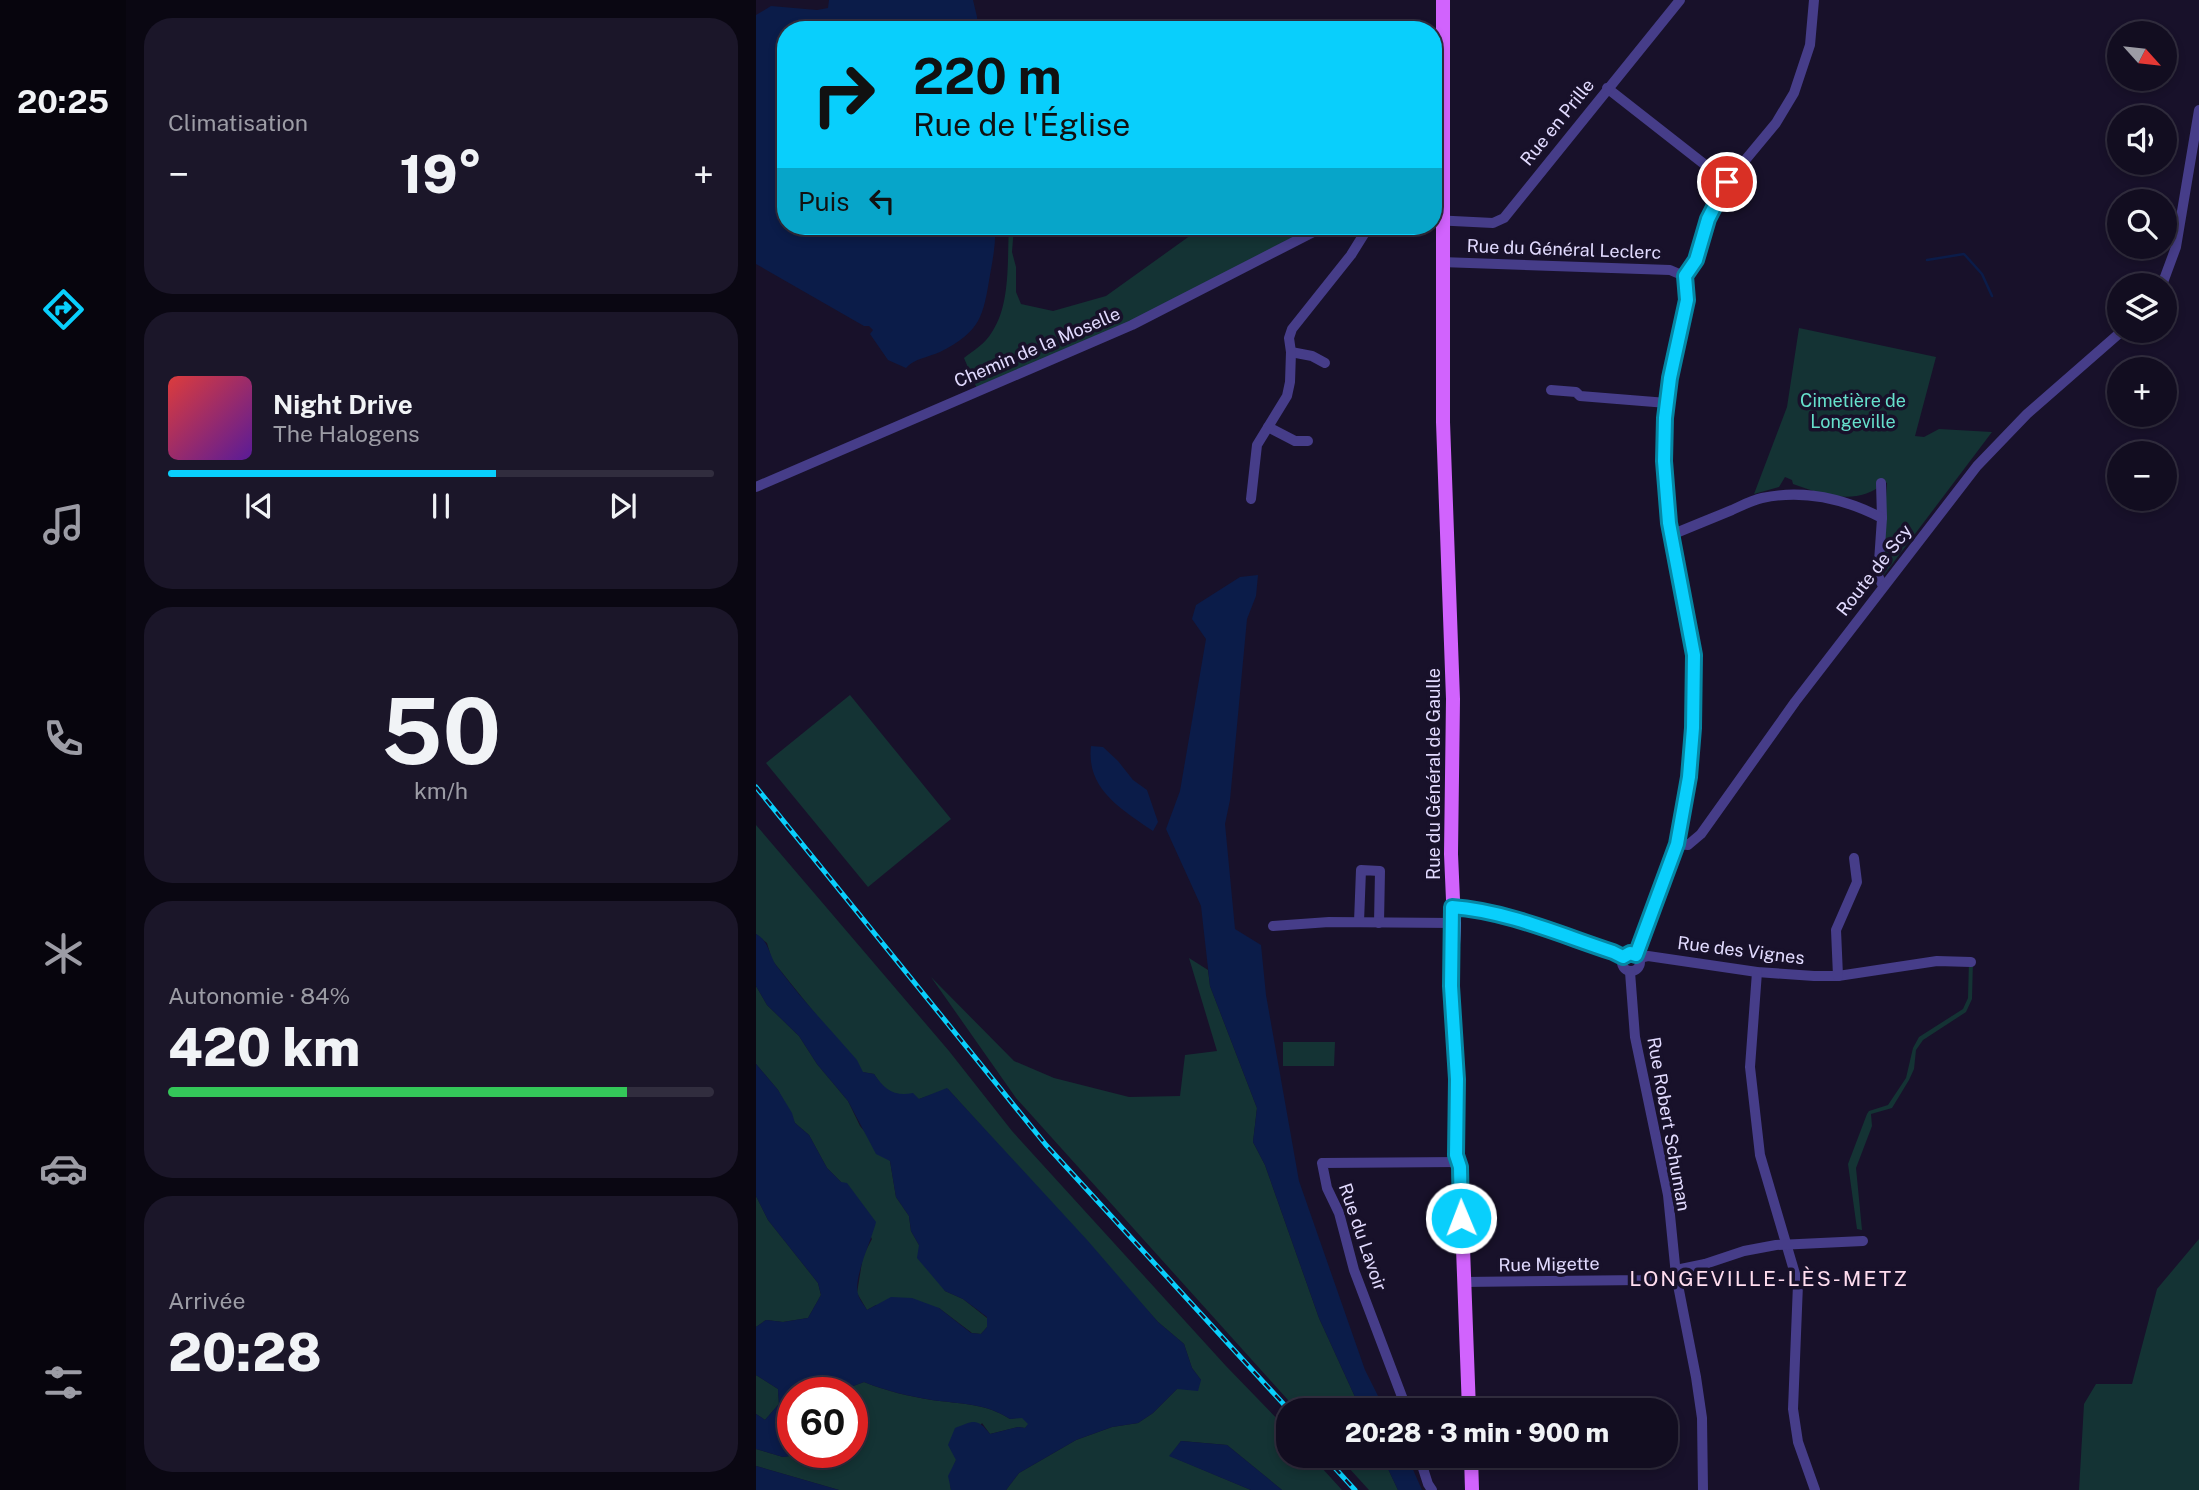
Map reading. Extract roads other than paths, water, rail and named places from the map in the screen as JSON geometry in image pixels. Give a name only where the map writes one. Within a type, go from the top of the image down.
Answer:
[{"type":"main road","name":"Rue du Général de Gaulle","points":[[1442,44],[1443,0]]},
{"type":"main road","name":"Rue du Général de Gaulle","points":[[1439,235],[1453,699],[1454,923],[1451,986],[1456,1045],[1456,1155],[1459,1162],[1468,1398]]},
{"type":"main road","points":[[1471,1468],[1472,1490]]},
{"type":"street","name":"Rue en Prille","points":[[1442,221],[1493,223],[1504,218],[1680,0]]},
{"type":"street","points":[[1623,957],[1622,966],[1630,971],[1637,968],[1637,956],[1677,844],[1689,777],[1695,667],[1689,620],[1671,535],[1664,461],[1667,403],[1687,300],[1685,276],[1696,260],[1708,219],[1727,182],[1776,123],[1794,93],[1810,45],[1814,0]]},
{"type":"street","points":[[1608,88],[1727,182]]},
{"type":"street","points":[[2167,273],[2176,247],[2199,110]]},
{"type":"street","name":"Chemin de la Moselle","points":[[756,487],[1132,325],[1307,235]]},
{"type":"street","points":[[1251,499],[1257,445],[1287,396],[1292,352],[1289,338],[1292,329],[1351,255],[1363,235]]},
{"type":"street","name":"Rue du Général Leclerc","points":[[1441,262],[1670,270],[1685,276]]},
{"type":"street","name":"Route de Scy","points":[[1677,844],[1688,845],[1701,834],[1778,724],[1883,586],[2000,440],[2109,343]]},
{"type":"street","points":[[1292,352],[1312,356],[1325,363]]},
{"type":"street","points":[[1551,390],[1576,392],[1580,396],[1667,403]]},
{"type":"street","points":[[1268,427],[1295,441],[1308,441]]},
{"type":"street","points":[[1881,483],[1882,519],[1878,576],[1883,586]]},
{"type":"street","points":[[1671,535],[1759,498],[1782,495],[1814,495],[1842,501],[1882,519]]},
{"type":"street","points":[[1838,976],[1836,930],[1857,882],[1854,858]]},
{"type":"street","points":[[1359,922],[1361,870],[1380,871],[1379,923]]},
{"type":"street","points":[[1452,907],[1480,910],[1512,919],[1623,957]]},
{"type":"street","points":[[1273,926],[1359,922],[1454,923]]},
{"type":"street","points":[[1623,957],[1630,953],[1637,956]]},
{"type":"street","name":"Rue des Vignes","points":[[1637,956],[1699,962],[1757,972],[1838,976],[1937,961],[1971,962]]},
{"type":"street","name":"Rue Robert Schuman","points":[[1630,971],[1635,1037],[1668,1195],[1676,1273],[1702,1418],[1703,1490]]},
{"type":"street","points":[[1757,972],[1750,1051],[1754,1105],[1760,1156],[1798,1284],[1794,1425],[1815,1490]]},
{"type":"street","name":"Rue du Lavoir","points":[[1402,1398],[1354,1270],[1339,1213],[1327,1188],[1322,1163],[1459,1162]]},
{"type":"street","name":"Rue Migette","points":[[1463,1282],[1644,1280],[1676,1273],[1744,1251],[1776,1245],[1863,1241]]},
{"type":"street","points":[[1423,1468],[1432,1490]]},
{"type":"water","points":[[829,0],[973,0],[977,17],[977,21],[777,21],[777,235],[995,235],[988,290],[978,321],[954,344],[917,360],[906,368],[888,360],[870,334],[873,330],[869,326],[864,326],[756,264],[756,15],[771,6],[817,10],[828,8]]},
{"type":"water","points":[[1258,575],[1256,596],[1247,619],[1230,800],[1225,824],[1235,929],[1261,945],[1266,995],[1299,1181],[1365,1370],[1379,1398],[1356,1398],[1319,1318],[1265,1165],[1253,1142],[1257,1108],[1210,986],[1201,906],[1166,829],[1180,791],[1206,639],[1192,619],[1196,605],[1240,577]]},
{"type":"water","points":[[1091,746],[1103,747],[1133,780],[1147,790],[1158,822],[1153,831],[1118,806],[1100,786],[1091,761]]},
{"type":"water","points":[[756,934],[764,941],[788,981],[857,1060],[863,1072],[874,1074],[890,1091],[900,1094],[913,1093],[919,1099],[947,1088],[1088,1241],[1158,1322],[1184,1344],[1192,1368],[1201,1380],[1198,1391],[1177,1389],[1153,1413],[1138,1423],[1112,1427],[1076,1440],[1019,1473],[1006,1490],[951,1490],[948,1476],[956,1460],[948,1445],[955,1428],[974,1422],[982,1425],[990,1434],[1018,1427],[1025,1428],[1028,1424],[1022,1418],[1010,1419],[982,1407],[889,1391],[868,1383],[868,1377],[777,1377],[777,1388],[756,1375],[756,1327],[766,1320],[783,1322],[808,1318],[821,1295],[818,1283],[768,1220],[756,1196],[756,1064],[778,1090],[795,1123],[809,1135],[827,1168],[841,1182],[847,1183],[876,1222],[860,1269],[857,1287],[867,1310],[891,1297],[912,1298],[939,1308],[971,1333],[981,1334],[987,1327],[987,1317],[963,1299],[945,1291],[917,1258],[919,1245],[911,1231],[909,1216],[896,1197],[890,1161],[876,1154],[848,1101],[817,1064],[799,1036],[767,1005],[756,986]]},
{"type":"water","points":[[777,1406],[777,1455],[756,1449],[756,1414],[765,1420]]},
{"type":"water","points":[[1181,1441],[1227,1445],[1282,1490],[1251,1490],[1169,1456]]},
{"type":"water","points":[[756,1466],[839,1490],[756,1490]]},
{"type":"water","points":[[1388,1468],[1412,1468],[1422,1490],[1398,1490]]},
{"type":"waterway","points":[[1927,260],[1964,254],[1982,274],[1992,296]]},
{"type":"railway","points":[[756,787],[1046,1145],[1278,1398]]},
{"type":"railway","points":[[1335,1468],[1355,1490]]},
{"type":"district","name":"LONGEVILLE-LÈS-METZ","points":[[1769,1278]]},
{"type":"park label","name":"Cimetière de Longeville","points":[[1853,410]]}]
